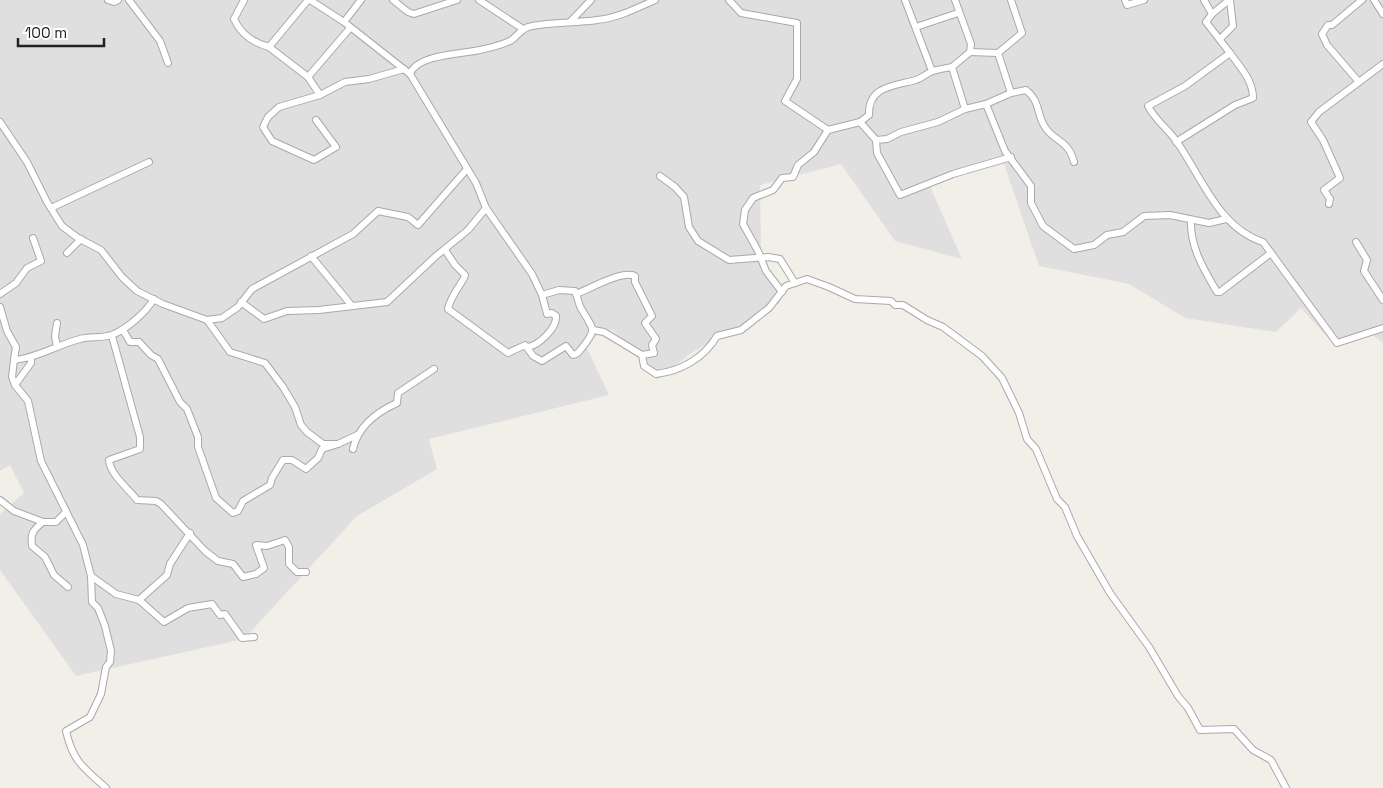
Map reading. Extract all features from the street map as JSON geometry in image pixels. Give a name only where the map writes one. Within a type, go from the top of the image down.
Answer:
[{"type":"street","points":[[108,0],[114,2],[118,0]]},
{"type":"street","points":[[122,0],[134,7]]},
{"type":"street","points":[[129,0],[160,41],[168,63]]},
{"type":"street","points":[[244,0],[234,19],[241,32],[253,41],[269,47],[308,77],[320,95]]},
{"type":"street","points":[[269,47],[309,0],[344,22],[410,74],[476,183],[486,208],[519,252],[542,295],[546,314],[552,312],[556,320],[541,342],[528,347],[525,345],[508,353],[448,310],[450,298],[465,279],[465,275],[455,265],[445,250]]},
{"type":"street","points":[[344,22],[361,0]]},
{"type":"street","points":[[393,0],[408,12],[414,14],[458,0]]},
{"type":"street","points":[[479,0],[523,29]]},
{"type":"street","points":[[570,22],[591,0]]},
{"type":"street","points":[[410,74],[426,61],[439,56],[479,50],[502,44],[511,40],[523,29],[530,26],[599,20],[627,13],[655,0]]},
{"type":"street","points":[[730,0],[741,14],[797,23],[797,79],[785,101],[828,130]]},
{"type":"street","points":[[905,0],[932,71]]},
{"type":"street","points":[[956,0],[958,12],[971,44],[970,52]]},
{"type":"street","points":[[782,292],[766,271],[761,257],[743,224],[745,210],[753,198],[772,190],[782,178],[793,177],[798,166],[814,152],[828,130],[860,122],[869,115],[869,104],[874,96],[886,87],[918,79],[932,71],[952,67],[970,52],[998,53],[1022,32],[1011,0]]},
{"type":"street","points":[[1125,0],[1127,5],[1144,0]]},
{"type":"street","points":[[1204,0],[1212,14]]},
{"type":"street","points":[[1176,142],[1235,105],[1253,98],[1253,90],[1249,79],[1206,22],[1212,14],[1230,0]]},
{"type":"street","points":[[1220,39],[1233,26],[1230,0]]},
{"type":"street","points":[[1359,82],[1327,45],[1322,34],[1328,25],[1332,25],[1362,0]]},
{"type":"street","points":[[1374,0],[1383,14]]},
{"type":"street","points":[[916,27],[958,12]]},
{"type":"street","points":[[308,77],[350,28]]},
{"type":"street","points":[[998,53],[1010,93]]},
{"type":"street","points":[[1230,53],[1184,86],[1148,106],[1153,116],[1176,142],[1226,219],[1242,230],[1248,237],[1264,242],[1337,343],[1383,328]]},
{"type":"street","points":[[1329,204],[1330,199],[1324,190],[1340,178],[1323,140],[1312,122],[1319,112],[1383,64]]},
{"type":"street","points":[[952,67],[965,109]]},
{"type":"street","points":[[316,120],[336,147],[314,160],[272,141],[263,127],[274,109],[320,95],[345,82],[369,79],[404,69]]},
{"type":"street","points":[[876,140],[887,139],[901,132],[938,122],[965,109],[986,104],[1010,93],[1026,90],[1034,96],[1043,126],[1066,144],[1074,162]]},
{"type":"street","points":[[986,104],[1005,151],[1031,186],[1031,203],[1043,226],[1074,249],[1094,245],[1108,235],[1123,232],[1144,216],[1170,215],[1191,221],[1210,223],[1226,219]]},
{"type":"street","points":[[0,122],[26,160],[62,226],[80,240],[100,250],[130,285],[163,304],[207,320],[222,318],[241,302],[252,289],[353,234],[378,211],[408,216],[418,224],[467,169]]},
{"type":"street","points":[[860,122],[876,140],[877,153],[900,195],[953,174],[1011,157]]},
{"type":"street","points":[[51,208],[149,162]]},
{"type":"street","points":[[660,176],[675,187],[684,197],[689,227],[698,241],[729,260],[761,257],[776,258],[784,262],[795,282]]},
{"type":"street","points":[[241,302],[264,319],[287,310],[352,306],[389,300],[468,230],[486,208]]},
{"type":"street","points":[[1191,221],[1193,241],[1198,256],[1217,292],[1220,292],[1241,278],[1271,253]]},
{"type":"street","points":[[0,294],[16,283],[27,268],[41,260],[32,238]]},
{"type":"street","points":[[67,253],[80,240]]},
{"type":"street","points":[[1356,242],[1367,260],[1364,271],[1383,300]]},
{"type":"street","points":[[311,256],[352,306]]},
{"type":"street","points":[[576,294],[607,280],[631,274],[635,276],[635,282],[652,316],[646,323],[656,339],[652,345],[654,353],[642,355],[604,332],[593,330]]},
{"type":"street","points":[[642,355],[644,366],[656,374],[670,372],[701,356],[711,347],[717,336],[741,330],[769,308],[786,286],[807,279],[855,299],[891,301],[895,305],[903,306],[943,327],[991,366],[1002,378],[1019,413],[1025,433],[1042,460],[1057,499],[1065,507],[1077,536],[1110,593],[1150,646],[1197,726],[1200,730],[1234,729],[1252,750],[1272,760],[1286,788]]},
{"type":"street","points":[[528,347],[533,356],[542,361],[566,346],[573,356],[589,341],[593,330],[592,324],[580,306],[574,291],[566,290],[542,295]]},
{"type":"street","points":[[14,360],[31,358],[41,352],[80,338],[112,336],[123,330],[154,299]]},
{"type":"street","points":[[0,307],[7,331],[16,348],[12,370],[15,385],[28,401],[41,461],[58,492],[65,513],[83,545],[91,576],[92,602],[98,608],[105,626],[111,651],[110,662],[106,667],[101,694],[90,717],[66,731],[72,750],[81,767],[106,788]]},
{"type":"street","points":[[207,320],[230,352],[256,359],[271,370],[294,407],[301,425],[313,438],[323,444],[338,444]]},
{"type":"street","points":[[57,324],[55,336],[57,347]]},
{"type":"street","points":[[123,330],[130,342],[139,342],[151,355],[158,359],[165,370],[176,396],[187,409],[196,430],[198,447],[216,498],[232,512],[238,511],[243,500],[270,485],[283,460],[292,460],[306,469],[318,458],[322,449],[357,435]]},
{"type":"street","points":[[112,336],[140,436],[140,449],[109,460],[110,466],[137,500],[156,501],[190,533],[205,552],[218,560],[232,564],[243,577],[256,574],[264,568],[256,545],[267,546],[284,540],[289,547],[289,564],[297,572],[306,572]]},
{"type":"street","points":[[15,385],[31,363],[31,358]]},
{"type":"street","points":[[353,449],[357,435],[362,427],[382,410],[397,403],[398,393],[434,369]]},
{"type":"street","points":[[0,500],[14,511],[43,522],[56,522],[65,513]]},
{"type":"street","points":[[43,522],[33,531],[32,546],[45,557],[54,575],[68,587]]},
{"type":"street","points":[[139,600],[167,575],[170,564],[190,533]]},
{"type":"street","points":[[91,576],[116,594],[139,600],[164,622],[188,608],[212,604],[220,615],[225,614],[234,624],[242,638],[254,638]]},
{"type":"shaded area","points":[[0,0],[1383,0],[1383,343],[1370,333],[1333,343],[1301,308],[1276,332],[1185,318],[1129,284],[1039,266],[1003,161],[929,184],[962,259],[895,241],[841,164],[760,185],[761,253],[780,303],[691,353],[657,380],[612,329],[584,342],[609,395],[429,439],[437,469],[357,516],[244,639],[76,676],[0,570],[0,514],[24,493],[10,465],[0,471]]}]
